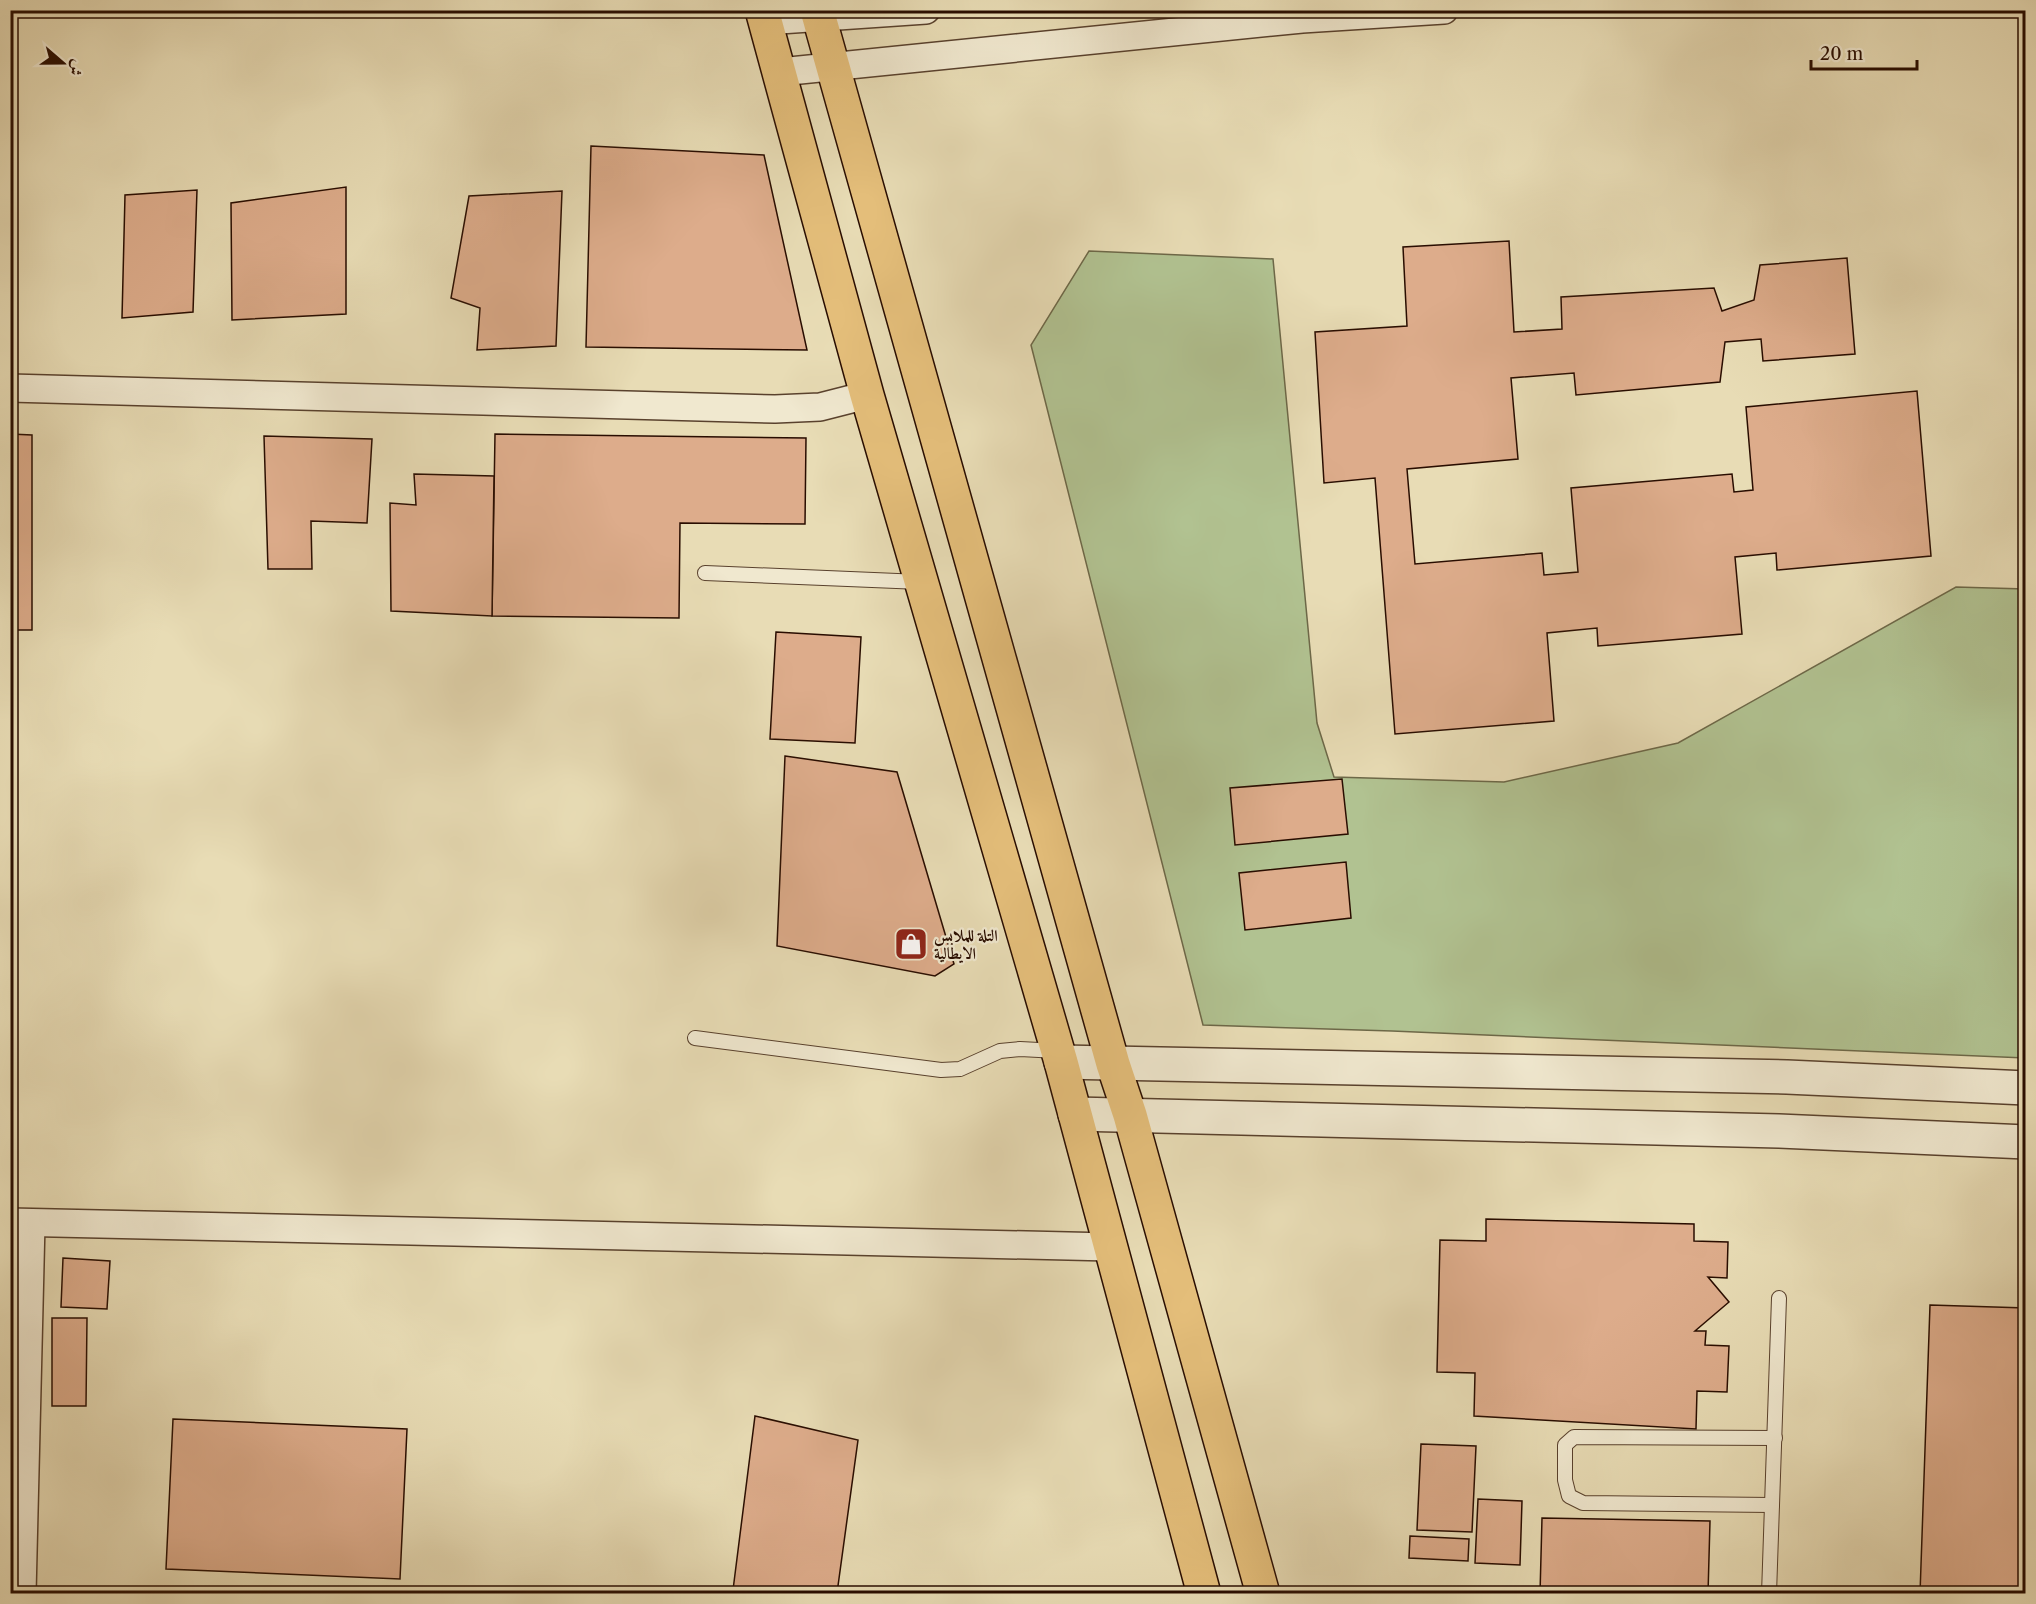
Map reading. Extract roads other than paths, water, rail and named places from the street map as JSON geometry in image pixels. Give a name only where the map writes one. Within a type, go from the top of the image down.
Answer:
[{"type":"main road","points":[[818,15],[1263,1593]]},
{"type":"main road","points":[[763,16],[867,395],[1075,1114],[1204,1593]]},
{"type":"street","points":[[763,16],[926,10]]},
{"type":"street","points":[[780,72],[1302,15],[1444,10]]},
{"type":"street","points":[[10,388],[775,409],[820,407],[867,395]]},
{"type":"street","points":[[1059,1057],[1113,1064],[1787,1077],[2025,1088]]},
{"type":"street","points":[[1075,1114],[1779,1131],[2025,1142]]},
{"type":"street","points":[[22,1593],[21,1223],[1110,1247]]},
{"type":"lane","points":[[705,573],[921,582]]},
{"type":"lane","points":[[695,1038],[940,1070],[960,1069],[1000,1051],[1020,1049],[1059,1057]]},
{"type":"lane","points":[[1769,1593],[1779,1298]]},
{"type":"lane","points":[[1772,1505],[1583,1503],[1569,1496],[1565,1480],[1565,1445],[1574,1437],[1775,1438]]},
{"type":"place","name":"التلة للملابس الايطالية","points":[[911,944]]}]
